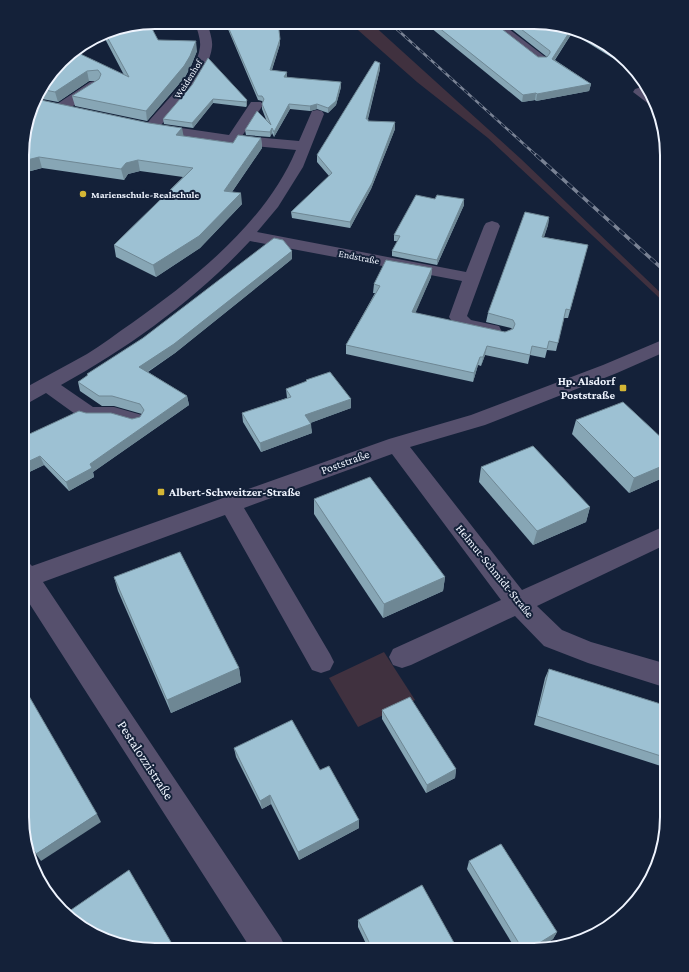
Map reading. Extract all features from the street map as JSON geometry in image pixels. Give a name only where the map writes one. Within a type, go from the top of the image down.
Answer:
[{"type":"street","name":"Weidenhof","points":[[151,128],[171,106],[196,70],[203,57],[206,46],[202,29]]},
{"type":"street","points":[[501,29],[542,59]]},
{"type":"street","points":[[74,112],[53,107],[94,85]]},
{"type":"street","points":[[233,140],[256,105]]},
{"type":"street","points":[[29,394],[95,358],[172,303],[219,264],[246,235],[276,198],[296,167],[317,114]]},
{"type":"street","points":[[136,125],[233,140],[305,146]]},
{"type":"street","points":[[492,226],[458,317],[465,324],[503,333]]},
{"type":"street","name":"Endstraße","points":[[246,235],[472,278]]},
{"type":"street","name":"Poststraße","points":[[29,574],[396,444],[478,420],[610,369],[660,347]]},
{"type":"street","points":[[47,384],[89,414],[114,414],[135,420]]},
{"type":"street","name":"Helmut-Schmidt-Straße","points":[[396,444],[518,603],[553,638],[588,652],[660,674]]},
{"type":"street","points":[[230,504],[321,662]]},
{"type":"street","points":[[402,657],[660,537]]},
{"type":"street","name":"Pestalozzistraße","points":[[29,584],[266,943]]},
{"type":"shaded area","points":[[357,29],[378,29],[521,159],[660,292],[660,298],[488,138],[417,82]]},
{"type":"shaded area","points":[[384,652],[415,700],[358,727],[329,678]]},
{"type":"building","points":[[152,29],[158,40],[196,41],[184,66],[146,111],[72,96],[99,79],[101,74],[98,70],[87,71],[55,92],[47,90],[60,72],[80,54],[129,77],[108,39],[131,31]]},
{"type":"building","points":[[229,29],[279,29],[280,39],[270,70],[287,72],[284,77],[341,82],[336,101],[328,108],[317,104],[310,106],[289,104],[274,132],[272,128],[270,132],[245,130],[257,111],[271,125],[262,104],[264,99],[262,96],[258,96]]},
{"type":"building","points":[[440,29],[502,29],[538,57],[547,57],[550,51],[521,29],[550,30],[568,34],[552,59],[591,84],[537,94],[523,95]]},
{"type":"building","points":[[208,58],[247,100],[246,102],[213,99],[192,123],[163,119],[192,85]]},
{"type":"building","points":[[375,61],[380,63],[366,119],[368,119],[368,121],[395,122],[372,183],[350,222],[291,212],[332,173],[317,155]]},
{"type":"building","points":[[42,100],[149,123],[182,128],[176,135],[233,143],[238,135],[261,138],[224,191],[241,193],[199,236],[153,265],[114,245],[193,168],[138,160],[126,163],[121,169],[39,157],[29,160],[30,139],[33,123]]},
{"type":"building","points":[[416,195],[435,199],[437,195],[464,199],[437,260],[392,251],[400,236],[394,235]]},
{"type":"building","points":[[525,212],[549,217],[542,237],[588,245],[570,310],[566,309],[558,343],[549,341],[547,349],[532,346],[530,355],[487,346],[483,357],[480,357],[474,373],[346,345],[380,286],[374,284],[386,260],[432,268],[412,312],[505,332],[513,329],[515,324],[513,320],[488,313]]},
{"type":"building","points":[[274,238],[283,240],[292,251],[174,344],[139,367],[187,396],[90,464],[92,468],[66,482],[40,456],[29,461],[29,434],[79,411],[86,413],[111,413],[132,419],[140,417],[144,410],[140,404],[112,396],[99,396],[78,382],[88,375],[87,374],[143,338]]},
{"type":"building","points":[[330,372],[351,399],[305,415],[311,424],[260,443],[242,413],[291,397],[286,389]]},
{"type":"building","points":[[623,402],[660,436],[660,467],[634,478],[576,420]]},
{"type":"building","points":[[533,446],[590,507],[537,531],[481,467]]},
{"type":"building","points":[[370,477],[445,577],[384,604],[314,499]]},
{"type":"building","points":[[180,552],[239,668],[167,700],[114,577]]},
{"type":"building","points":[[549,669],[660,704],[660,756],[537,716]]},
{"type":"building","points":[[29,696],[97,814],[36,854],[33,848],[29,817]]},
{"type":"building","points":[[410,697],[456,769],[427,785],[382,710]]},
{"type":"building","points":[[292,720],[320,770],[329,766],[359,820],[298,852],[270,795],[260,801],[234,748]]},
{"type":"building","points":[[501,844],[557,932],[540,943],[519,943],[469,861]]},
{"type":"building","points":[[129,870],[172,943],[139,942],[123,939],[99,930],[85,922],[70,910]]},
{"type":"building","points":[[422,885],[454,943],[370,943],[358,920]]},
{"type":"railway","points":[[397,29],[537,156]]},
{"type":"railway","points":[[536,155],[660,267]]},
{"type":"place","name":"Marienschule-Realschule","points":[[83,194]]},
{"type":"place","name":"Hp. Alsdorf Poststraße","points":[[623,388]]},
{"type":"place","name":"Albert-Schweitzer-Straße","points":[[161,492]]}]
